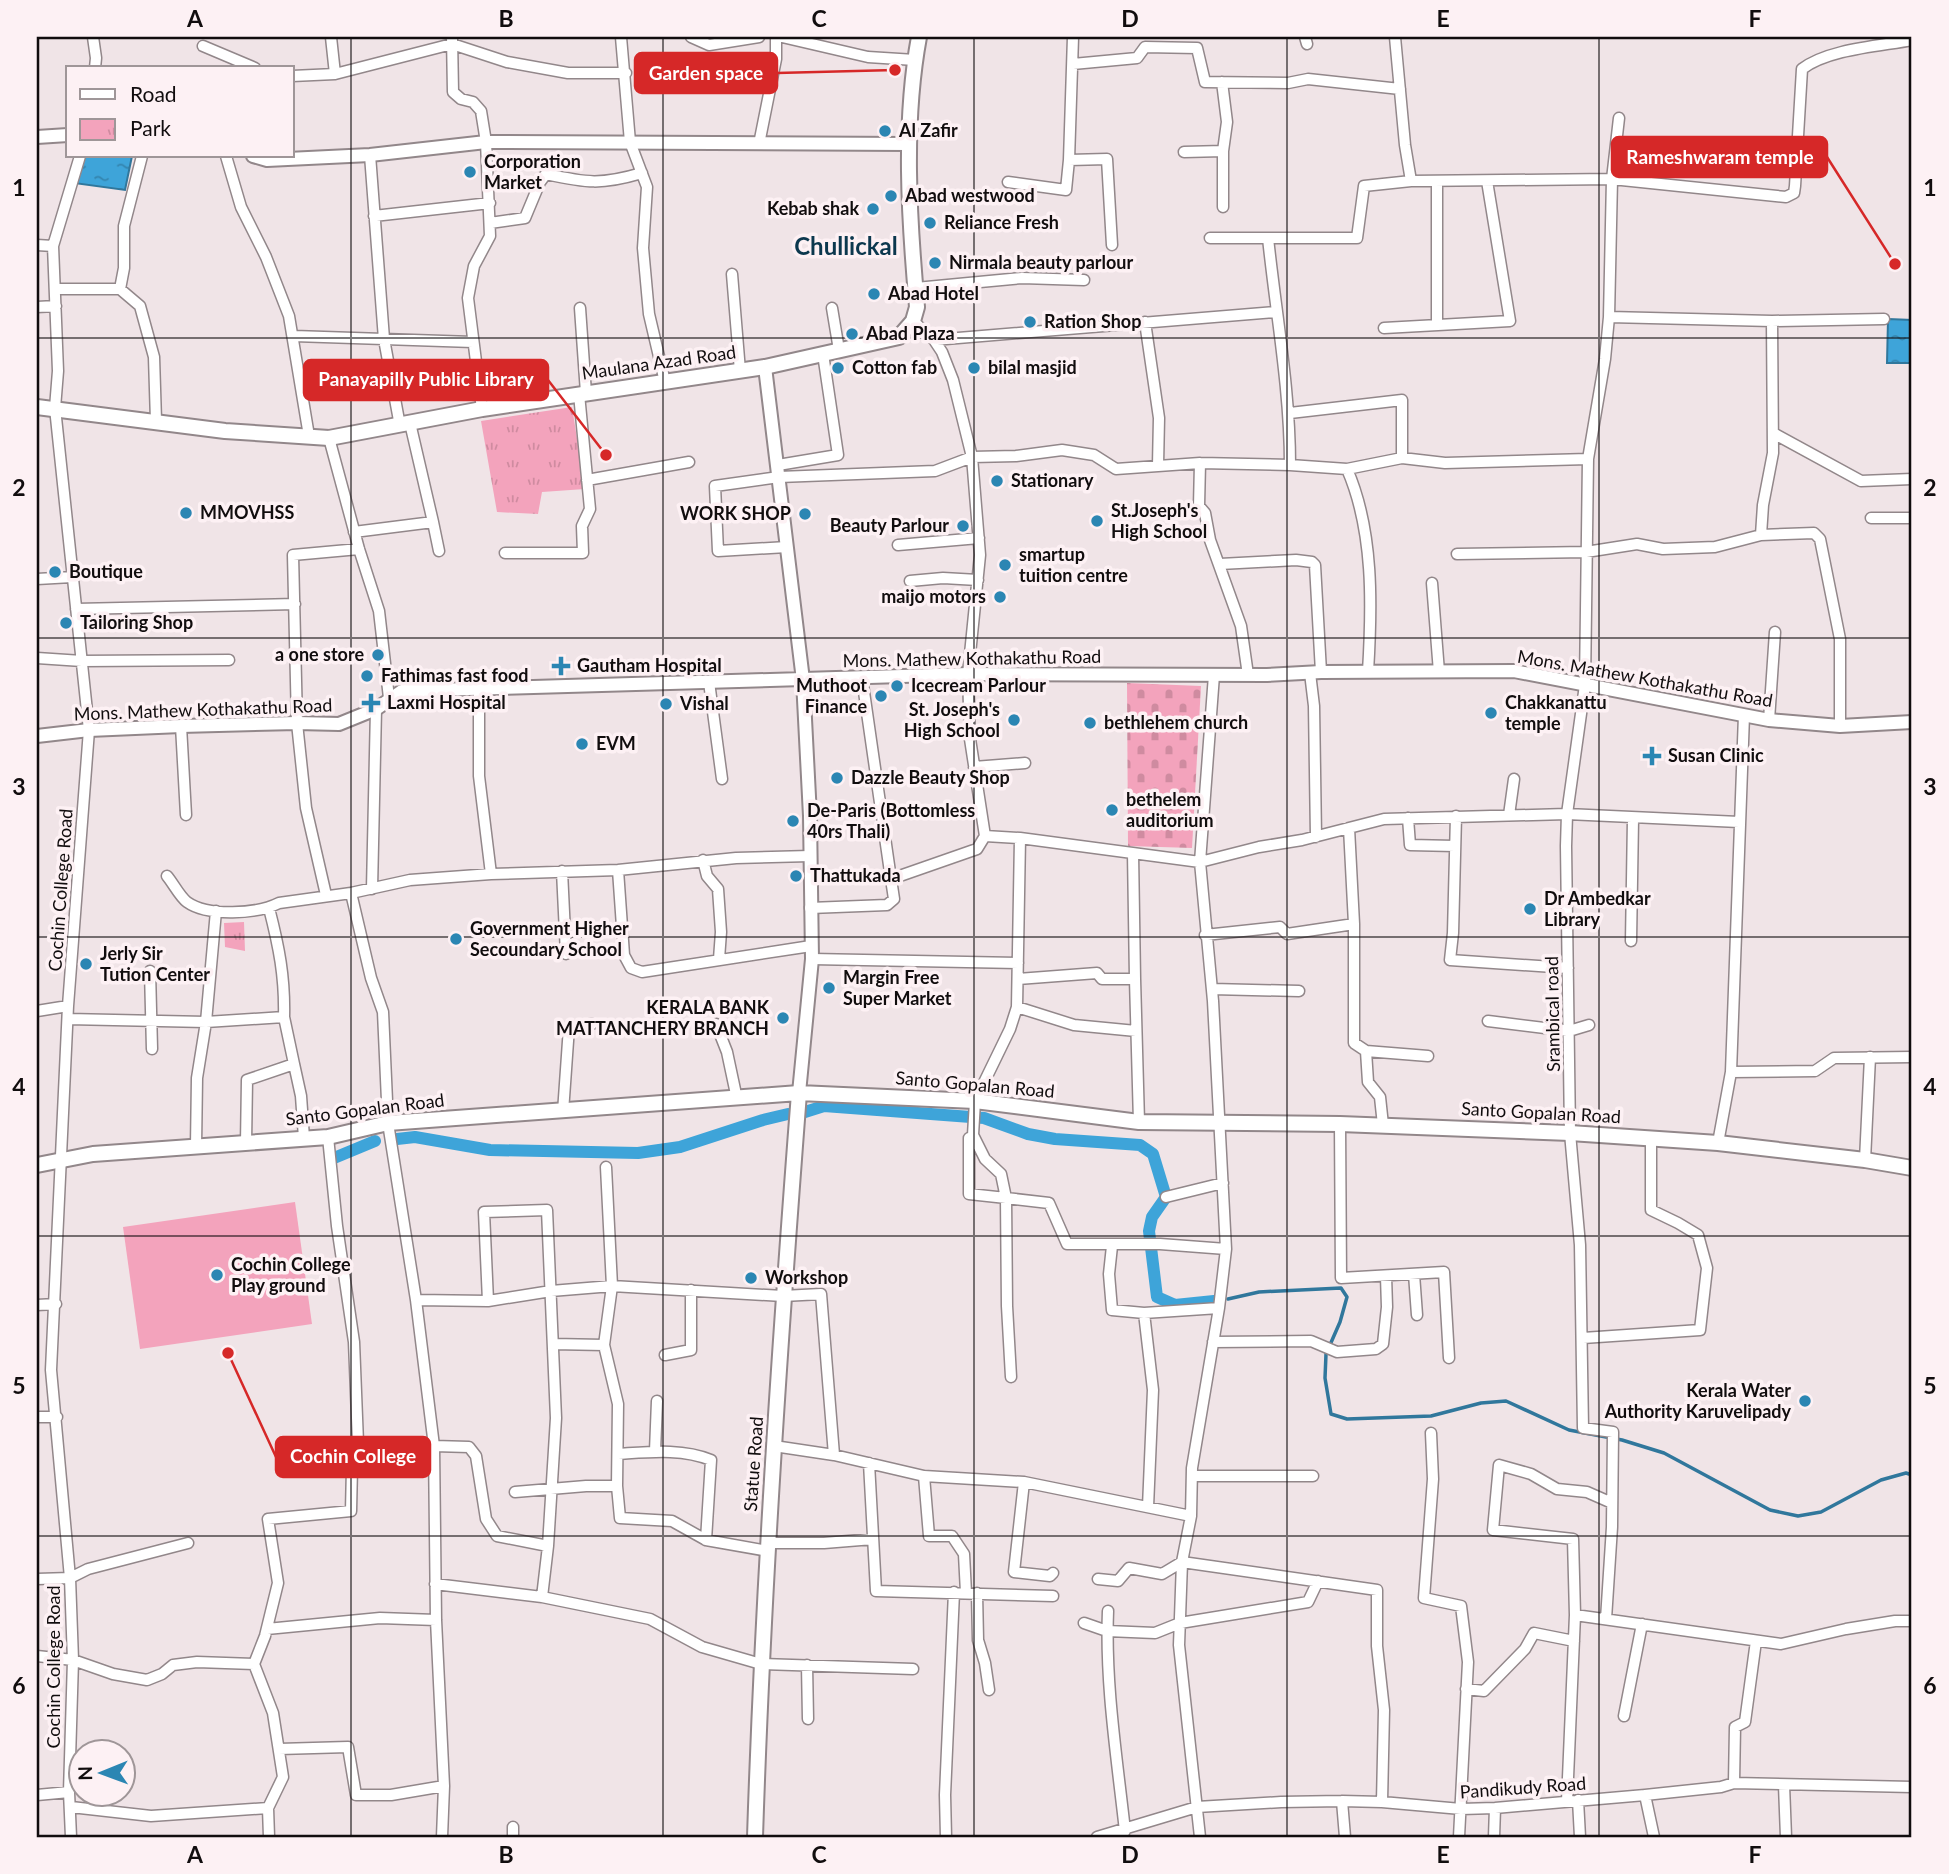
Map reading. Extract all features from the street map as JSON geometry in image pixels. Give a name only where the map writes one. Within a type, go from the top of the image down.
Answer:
[{"type":"main road","points":[[913,321],[918,307],[909,144],[919,37]]},
{"type":"main road","name":"Maulana Azad Road","points":[[37,407],[225,431],[329,438],[482,408],[765,367],[899,337],[913,321]]},
{"type":"main road","name":"Santo Gopalan Road","points":[[37,1165],[61,1159],[196,1146],[328,1137],[388,1123],[799,1093],[975,1112],[1139,1122],[1383,1125],[1570,1133],[1718,1143],[1912,1168]]},
{"type":"main road","name":"Statue Road","points":[[755,1837],[761,1664],[783,1296],[799,1093]]},
{"type":"street","points":[[93,37],[95,66]]},
{"type":"street","points":[[331,37],[335,74]]},
{"type":"street","points":[[621,37],[630,142],[647,187],[643,248],[649,314],[665,382]]},
{"type":"street","points":[[691,37],[709,45],[729,39],[759,37]]},
{"type":"street","points":[[759,144],[776,59],[776,37]]},
{"type":"street","points":[[782,37],[868,57],[915,60]]},
{"type":"street","points":[[1008,182],[1066,190],[1073,37]]},
{"type":"street","points":[[1395,37],[1411,181]]},
{"type":"street","points":[[1210,238],[1357,238],[1364,186],[1411,181],[1612,179],[1786,197],[1794,193],[1802,69],[1811,62],[1846,52],[1912,40]]},
{"type":"street","points":[[452,41],[453,92],[461,99],[473,102],[481,111],[486,142],[490,236],[474,266],[468,298],[482,408]]},
{"type":"street","points":[[294,76],[335,74],[452,41],[507,62],[568,73],[626,73]]},
{"type":"street","points":[[203,46],[250,66]]},
{"type":"street","points":[[1073,64],[1137,58],[1145,47],[1197,48],[1205,82],[1288,83],[1308,79],[1400,89]]},
{"type":"street","points":[[1222,82],[1227,122],[1223,151],[1223,207]]},
{"type":"street","name":"Srambical road","points":[[1612,1503],[1613,1432],[1583,1428],[1580,1245],[1570,1133],[1567,814],[1586,685],[1588,459],[1605,359],[1609,317],[1612,179],[1619,118]]},
{"type":"street","points":[[37,137],[66,135]]},
{"type":"street","points":[[260,158],[268,160],[370,155],[486,142],[909,144]]},
{"type":"street","points":[[1184,152],[1223,151]]},
{"type":"street","points":[[370,155],[384,339],[439,551]]},
{"type":"street","name":"Cochin College Road","points":[[71,1738],[73,1660],[70,1578],[51,1370],[68,1006],[89,730],[55,408],[58,372],[54,246],[79,158]]},
{"type":"street","points":[[120,289],[124,268],[124,226],[141,158]]},
{"type":"street","points":[[227,158],[241,207],[266,257],[289,316],[309,436]]},
{"type":"street","points":[[1069,160],[1107,159],[1112,245]]},
{"type":"street","points":[[490,223],[525,218],[546,174],[590,182],[611,182],[642,173]]},
{"type":"street","points":[[1437,181],[1437,325]]},
{"type":"street","points":[[1384,328],[1510,321],[1487,181]]},
{"type":"street","points":[[374,216],[490,203]]},
{"type":"street","points":[[1268,238],[1275,312],[1290,413],[1290,465]]},
{"type":"street","points":[[37,245],[54,246]]},
{"type":"street","points":[[732,274],[740,371]]},
{"type":"street","points":[[916,288],[1022,278],[1084,280]]},
{"type":"street","points":[[55,289],[120,289],[140,306],[154,357],[156,421]]},
{"type":"street","points":[[37,307],[56,306]]},
{"type":"street","points":[[832,307],[839,351]]},
{"type":"street","points":[[505,553],[583,553],[582,526],[590,509],[580,309]]},
{"type":"street","points":[[934,340],[1275,312]]},
{"type":"street","points":[[1609,317],[1772,321],[1884,319]]},
{"type":"street","points":[[891,879],[977,849],[985,836],[970,739],[968,674],[980,555],[972,457],[953,380],[942,352],[934,340],[913,321]]},
{"type":"street","points":[[1761,535],[1763,505],[1773,453],[1772,321]]},
{"type":"street","points":[[1145,322],[1159,418],[1158,465]]},
{"type":"street","points":[[293,336],[473,342]]},
{"type":"street","points":[[787,547],[718,551],[715,486],[838,455],[823,354]]},
{"type":"street","points":[[765,367],[803,680],[812,959],[799,1093]]},
{"type":"street","points":[[1290,413],[1402,400],[1402,458]]},
{"type":"street","points":[[1773,433],[1861,481],[1912,480]]},
{"type":"street","points":[[329,438],[379,611],[389,698]]},
{"type":"street","points":[[779,471],[935,471],[972,457],[1016,456],[1062,450],[1094,455],[1116,469],[1200,463],[1347,469],[1402,458],[1445,463],[1588,459]]},
{"type":"street","points":[[587,480],[689,462]]},
{"type":"street","points":[[1200,463],[1199,506],[1205,513],[1210,540],[1241,626],[1248,675]]},
{"type":"street","points":[[1347,469],[1359,495],[1366,540],[1371,628],[1368,672]]},
{"type":"street","points":[[1871,518],[1912,518]]},
{"type":"street","points":[[354,532],[433,522]]},
{"type":"street","points":[[1457,554],[1586,552],[1637,544],[1663,549],[1715,547],[1761,535],[1814,533],[1821,539],[1840,639],[1840,726]]},
{"type":"street","points":[[898,545],[979,538]]},
{"type":"street","points":[[326,895],[306,808],[297,723],[293,555],[359,549]]},
{"type":"street","points":[[1220,564],[1296,560],[1312,562],[1315,565],[1316,837]]},
{"type":"street","points":[[37,579],[72,577]]},
{"type":"street","points":[[910,581],[943,578],[978,580]]},
{"type":"street","points":[[1432,583],[1439,672]]},
{"type":"street","points":[[76,609],[295,604]]},
{"type":"street","points":[[1769,720],[1775,632]]},
{"type":"street","points":[[37,658],[82,661],[229,660]]},
{"type":"street","name":"Mons. Mathew Kothakathu Road","points":[[37,736],[89,730],[181,726],[339,724],[376,709],[402,691],[968,674],[1248,675],[1514,671],[1769,720],[1840,726],[1912,722]]},
{"type":"street","points":[[1200,1837],[1179,1645],[1182,1562],[1191,1516],[1192,1476],[1226,1249],[1212,989],[1200,862],[1214,675]]},
{"type":"street","points":[[810,908],[887,905],[894,899],[862,677]]},
{"type":"street","points":[[709,682],[722,779]]},
{"type":"street","points":[[480,689],[479,776],[491,874]]},
{"type":"street","points":[[372,888],[376,709]]},
{"type":"street","points":[[1718,1143],[1731,1072],[1744,715]]},
{"type":"street","points":[[181,726],[186,815]]},
{"type":"street","points":[[974,767],[1025,762]]},
{"type":"street","points":[[1509,815],[1514,779]]},
{"type":"street","points":[[985,836],[1020,838],[1200,862],[1384,819],[1567,814],[1739,822]]},
{"type":"street","points":[[1456,816],[1450,960],[1568,968]]},
{"type":"street","points":[[1408,818],[1410,845],[1455,846]]},
{"type":"street","points":[[1631,941],[1633,818]]},
{"type":"street","points":[[1349,828],[1354,924],[1354,1043],[1366,1051],[1428,1056]]},
{"type":"street","points":[[1011,1377],[1006,1198],[1001,1174],[985,1159],[973,1135],[975,1112],[1017,1007],[1020,838]]},
{"type":"street","points":[[1133,853],[1139,1122]]},
{"type":"street","points":[[167,876],[187,902],[223,914],[269,908],[279,903],[326,895],[352,893],[410,880],[491,874],[618,870],[703,860],[810,856]]},
{"type":"street","points":[[703,860],[707,876],[718,889],[721,932],[719,959]]},
{"type":"street","points":[[618,870],[624,954],[631,968],[642,972],[811,946]]},
{"type":"street","points":[[562,871],[566,954]]},
{"type":"street","points":[[352,893],[371,978],[383,1012],[388,1123],[416,1300],[434,1446],[436,1620],[444,1786],[442,1837]]},
{"type":"street","points":[[269,908],[282,961],[285,985],[284,1017],[300,1096],[304,1138]]},
{"type":"street","points":[[196,1146],[197,1078],[206,1023],[216,911]]},
{"type":"street","points":[[1205,935],[1280,927],[1287,934],[1302,934],[1354,924]]},
{"type":"street","points":[[812,959],[1018,963]]},
{"type":"street","points":[[150,971],[152,1049]]},
{"type":"street","points":[[1018,979],[1097,973],[1102,979],[1135,979]]},
{"type":"street","points":[[1212,989],[1299,991]]},
{"type":"street","points":[[37,1011],[68,1006]]},
{"type":"street","points":[[1017,1007],[1074,1025],[1136,1031]]},
{"type":"street","points":[[68,1019],[206,1023],[284,1017]]},
{"type":"street","points":[[1488,1021],[1569,1031],[1590,1025]]},
{"type":"street","points":[[563,1112],[569,1027],[593,1024]]},
{"type":"street","points":[[716,1024],[727,1052],[737,1099]]},
{"type":"street","points":[[1366,1051],[1368,1082],[1380,1097],[1383,1125]]},
{"type":"street","points":[[1731,1072],[1815,1072],[1834,1058],[1912,1056]]},
{"type":"street","points":[[1865,1160],[1870,1057]]},
{"type":"street","points":[[246,1143],[247,1080],[294,1064]]},
{"type":"street","points":[[1340,1124],[1341,1279],[1444,1272],[1449,1358]]},
{"type":"street","points":[[269,1837],[268,1808],[283,1777],[273,1713],[254,1664],[267,1629],[278,1583],[268,1519],[351,1511],[352,1467],[359,1443],[354,1342],[337,1226],[328,1137]]},
{"type":"street","points":[[970,1138],[969,1194],[1049,1203],[1067,1244],[1160,1244],[1226,1249]]},
{"type":"street","points":[[1583,1338],[1700,1330],[1707,1268],[1698,1236],[1651,1210],[1651,1139]]},
{"type":"street","points":[[606,1167],[612,1286],[604,1345],[618,1404],[617,1486],[620,1518],[672,1521],[706,1540],[768,1547],[873,1539]]},
{"type":"street","points":[[1166,1197],[1223,1184]]},
{"type":"street","points":[[488,1301],[484,1212],[547,1210],[556,1419],[542,1597]]},
{"type":"street","points":[[1112,1245],[1109,1273],[1112,1310],[1144,1313],[1219,1308]]},
{"type":"street","points":[[1414,1274],[1417,1315]]},
{"type":"street","points":[[1213,1342],[1311,1341],[1337,1352],[1376,1349],[1383,1344],[1387,1307],[1386,1276]]},
{"type":"street","points":[[416,1300],[488,1301],[551,1291],[612,1286],[783,1296],[821,1294],[834,1455]]},
{"type":"street","points":[[665,1355],[691,1350],[691,1290]]},
{"type":"street","points":[[37,1305],[56,1304]]},
{"type":"street","points":[[1144,1313],[1153,1390],[1148,1507]]},
{"type":"street","points":[[553,1343],[604,1345]]},
{"type":"street","points":[[655,1451],[657,1401]]},
{"type":"street","points":[[37,1417],[57,1417]]},
{"type":"street","points":[[1431,1433],[1433,1479],[1424,1598],[1461,1606],[1468,1662],[1459,1837]]},
{"type":"street","points":[[434,1446],[469,1447],[476,1456],[486,1519],[497,1536],[548,1546]]},
{"type":"street","points":[[774,1446],[834,1455],[924,1476],[1024,1482],[1191,1516]]},
{"type":"street","points":[[618,1454],[655,1451],[698,1455],[711,1460],[706,1540]]},
{"type":"street","points":[[869,1463],[876,1591],[1054,1596]]},
{"type":"street","points":[[1580,1837],[1573,1800],[1573,1539],[1493,1530],[1499,1465],[1531,1474],[1557,1489],[1587,1492],[1612,1503],[1606,1619]]},
{"type":"street","points":[[924,1476],[929,1536],[952,1536],[964,1554],[966,1593]]},
{"type":"street","points":[[1192,1476],[1312,1476]]},
{"type":"street","points":[[1024,1482],[1014,1572],[1050,1576],[1053,1573]]},
{"type":"street","points":[[514,1492],[617,1486]]},
{"type":"street","points":[[37,1579],[70,1578],[88,1569],[188,1543]]},
{"type":"street","points":[[1098,1579],[1118,1581],[1129,1568],[1162,1574],[1182,1562],[1377,1590],[1377,1647],[1384,1710],[1382,1802]]},
{"type":"street","points":[[1084,1623],[1107,1631],[1155,1633],[1180,1623],[1308,1602],[1318,1581]]},
{"type":"street","points":[[435,1584],[542,1597],[650,1619],[702,1647],[761,1664],[913,1669]]},
{"type":"street","points":[[946,1837],[945,1795],[954,1592]]},
{"type":"street","points":[[977,1593],[978,1640],[989,1690]]},
{"type":"street","points":[[1108,1611],[1107,1631],[1125,1831]]},
{"type":"street","points":[[1575,1615],[1781,1644],[1846,1629],[1912,1621]]},
{"type":"street","points":[[267,1629],[380,1618],[436,1620]]},
{"type":"street","points":[[1624,1716],[1642,1624]]},
{"type":"street","points":[[1466,1689],[1484,1691],[1525,1649],[1534,1633],[1574,1641]]},
{"type":"street","points":[[1734,1783],[1735,1727],[1745,1722],[1756,1641]]},
{"type":"street","points":[[37,1656],[73,1660],[113,1674],[147,1681],[173,1665],[197,1662],[254,1664]]},
{"type":"street","points":[[807,1665],[808,1718]]},
{"type":"street","points":[[279,1749],[348,1747],[356,1795],[391,1795],[444,1786]]},
{"type":"street","name":"Pandikudy Road","points":[[1097,1837],[1125,1831],[1197,1807],[1342,1801],[1461,1809],[1645,1795],[1721,1787],[1734,1783],[1912,1787]]},
{"type":"street","points":[[1784,1785],[1786,1837]]},
{"type":"street","points":[[37,1795],[66,1792]]},
{"type":"street","points":[[1645,1795],[1654,1837]]},
{"type":"street","points":[[1342,1801],[1345,1837]]},
{"type":"street","name":"Cochin College Road","points":[[71,1808],[71,1837]]},
{"type":"street","points":[[80,1808],[151,1816],[268,1808]]},
{"type":"street","points":[[1494,1837],[1495,1808]]},
{"type":"green space","points":[[572,407],[585,489],[542,492],[538,514],[497,512],[481,421]]},
{"type":"green space","points":[[1127,683],[1201,686],[1192,848],[1128,846]]},
{"type":"green space","points":[[244,922],[245,951],[225,947],[224,923]]},
{"type":"green space","name":"Cochin College Play ground","points":[[295,1202],[312,1324],[140,1349],[123,1227]]},
{"type":"water","points":[[81,158],[132,158],[125,190],[74,183]]},
{"type":"water","points":[[1888,319],[1912,320],[1912,363],[1887,363]]},
{"type":"waterway","points":[[805,1112],[824,1106],[984,1118],[1028,1134],[1055,1139],[1140,1145],[1153,1154],[1166,1197],[1152,1217],[1149,1231],[1157,1297],[1175,1305],[1214,1301]]},
{"type":"waterway","points":[[397,1139],[415,1137],[490,1150],[638,1153],[680,1147],[788,1114]]},
{"type":"waterway","points":[[334,1158],[375,1141]]},
{"type":"waterway","points":[[1228,1299],[1259,1292],[1341,1288],[1347,1297],[1326,1354],[1325,1378],[1331,1414],[1347,1419],[1431,1416],[1481,1403],[1506,1401],[1569,1430],[1622,1440],[1664,1453],[1770,1510],[1798,1516],[1821,1512],[1881,1480],[1906,1473],[1912,1475]]},
{"type":"place","name":"Garden space","points":[[895,70]]},
{"type":"place","name":"Al Zafir","points":[[885,131]]},
{"type":"place","name":"Corporation Market","points":[[470,172]]},
{"type":"place","name":"Abad westwood","points":[[891,196]]},
{"type":"place","name":"Kebab shak","points":[[873,209]]},
{"type":"place","name":"Reliance Fresh","points":[[930,223]]},
{"type":"place","name":"Nirmala beauty parlour","points":[[935,263]]},
{"type":"place","name":"Rameshwaram temple","points":[[1895,264]]},
{"type":"place","name":"Abad Hotel","points":[[874,294]]},
{"type":"place","name":"Ration Shop","points":[[1030,322]]},
{"type":"place","name":"Abad Plaza","points":[[852,334]]},
{"type":"place","name":"Cotton fab","points":[[838,368]]},
{"type":"place","name":"bilal masjid","points":[[974,368]]},
{"type":"place","name":"Panayapilly Public Library","points":[[606,455]]},
{"type":"place","name":"Stationary","points":[[997,481]]},
{"type":"place","name":"MMOVHSS","points":[[186,513]]},
{"type":"place","name":"WORK SHOP","points":[[805,514]]},
{"type":"place","name":"St.Joseph's High School","points":[[1097,521]]},
{"type":"place","name":"Beauty Parlour","points":[[963,526]]},
{"type":"place","name":"smartup tuition centre","points":[[1005,565]]},
{"type":"place","name":"Boutique","points":[[55,572]]},
{"type":"place","name":"maijo motors","points":[[1000,597]]},
{"type":"place","name":"Tailoring Shop","points":[[66,623]]},
{"type":"place","name":"a one store","points":[[378,655]]},
{"type":"place","name":"Gautham Hospital","points":[[561,666]]},
{"type":"place","name":"Fathimas fast food","points":[[367,676]]},
{"type":"place","name":"Icecream Parlour","points":[[897,686]]},
{"type":"place","name":"Muthoot Finance","points":[[881,696]]},
{"type":"place","name":"Laxmi Hospital","points":[[371,703]]},
{"type":"place","name":"Vishal","points":[[666,704]]},
{"type":"place","name":"Chakkanattu temple","points":[[1491,713]]},
{"type":"place","name":"St. Joseph's High School","points":[[1014,720]]},
{"type":"place","name":"bethlehem church","points":[[1090,723]]},
{"type":"place","name":"EVM","points":[[582,744]]},
{"type":"place","name":"Susan Clinic","points":[[1652,756]]},
{"type":"place","name":"Dazzle Beauty Shop","points":[[837,778]]},
{"type":"place","name":"bethelem auditorium","points":[[1112,810]]},
{"type":"place","name":"De-Paris (Bottomless 40rs Thali)","points":[[793,821]]},
{"type":"place","name":"Thattukada","points":[[796,876]]},
{"type":"place","name":"Dr Ambedkar Library","points":[[1530,909]]},
{"type":"place","name":"Government Higher Secoundary School","points":[[456,939]]},
{"type":"place","name":"Jerly Sir Tution Center","points":[[86,964]]},
{"type":"place","name":"Margin Free Super Market","points":[[829,988]]},
{"type":"place","name":"KERALA BANK MATTANCHERY BRANCH","points":[[783,1018]]},
{"type":"place","name":"Cochin College Play ground","points":[[217,1275]]},
{"type":"place","name":"Workshop","points":[[751,1278]]},
{"type":"place","name":"Cochin College","points":[[228,1353]]},
{"type":"place","name":"Kerala Water Authority Karuvelipady","points":[[1805,1401]]},
{"type":"district","name":"Chullickal","points":[[846,247]]}]
